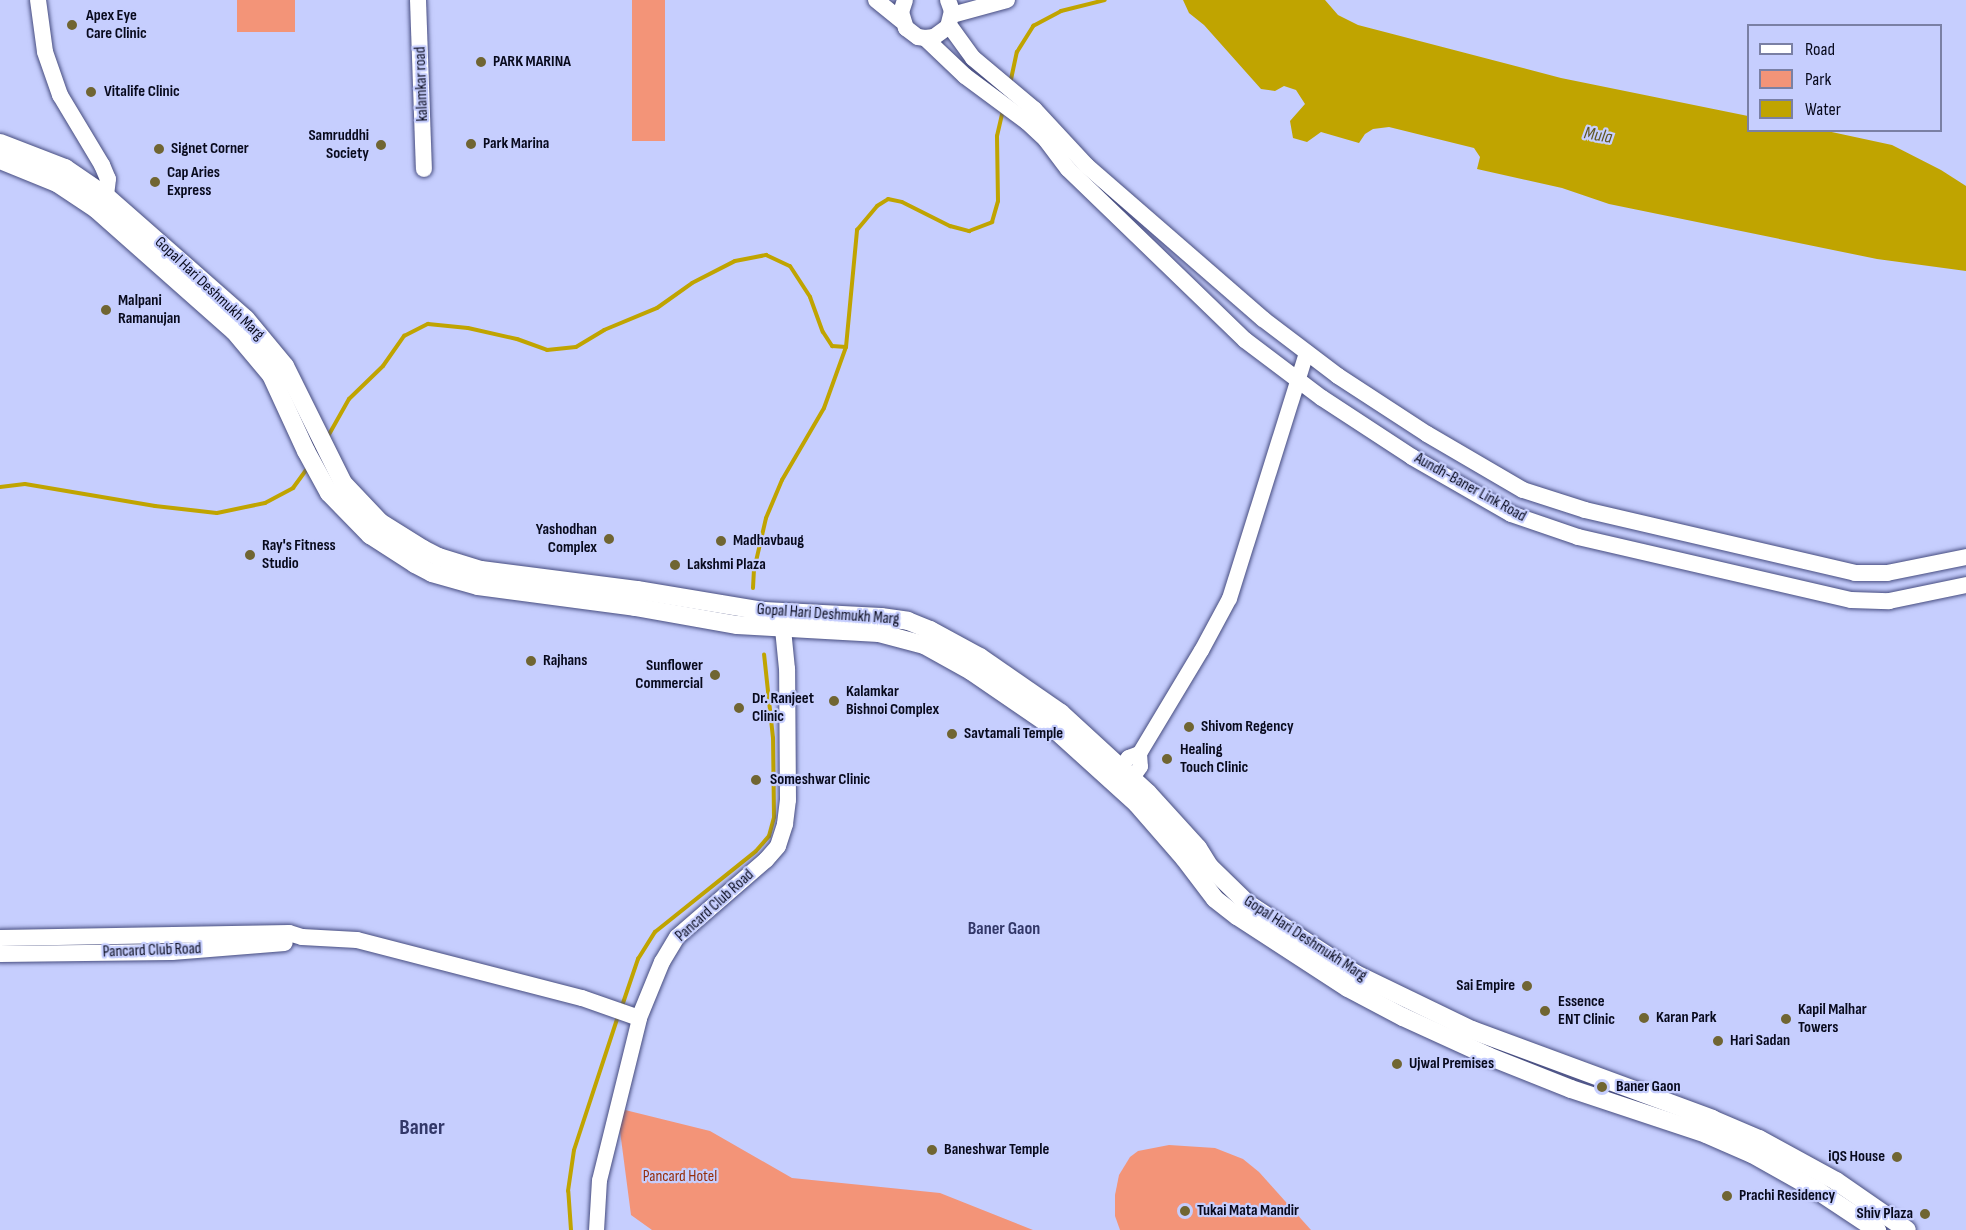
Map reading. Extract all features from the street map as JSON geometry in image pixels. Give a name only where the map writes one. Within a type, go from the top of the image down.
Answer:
[{"type":"main road","points":[[38,0],[45,52],[60,95],[108,179],[101,203]]},
{"type":"main road","name":"kalamkar road","points":[[418,0],[424,169]]},
{"type":"main road","points":[[876,0],[902,21],[911,33],[925,38],[980,87],[1030,116]]},
{"type":"main road","points":[[902,21],[901,12],[905,0]]},
{"type":"main road","points":[[949,13],[1000,2]]},
{"type":"main road","points":[[925,38],[942,34],[949,13]]},
{"type":"main road","points":[[949,13],[960,44],[1030,116]]},
{"type":"main road","name":"Aundh-Baner Link Road","points":[[1030,116],[1263,319],[1306,352],[1427,434],[1523,490],[1552,501],[1855,573],[1887,573],[1966,556]]},
{"type":"main road","name":"Aundh-Baner Link Road","points":[[1030,116],[1068,169],[1245,340],[1297,380],[1412,457],[1511,514],[1544,527],[1851,600],[1889,601],[1966,585]]},
{"type":"main road","name":"Gopal Hari Deshmukh Marg","points":[[0,142],[45,159],[68,180],[101,203],[246,319],[285,366],[317,436],[327,476],[344,511],[370,535],[415,564],[453,580],[478,586],[635,606],[737,625],[879,633],[924,645],[971,671],[1051,726],[1121,779],[1179,826],[1210,867],[1247,903],[1356,974],[1472,1030],[1712,1119],[1759,1139],[1836,1181],[1907,1230]]},
{"type":"main road","name":"Gopal Hari Deshmukh Marg","points":[[0,160],[41,175],[68,180]]},
{"type":"main road","name":"Gopal Hari Deshmukh Marg","points":[[101,203],[255,354],[280,393],[306,451],[327,476],[380,522],[439,557],[474,568],[637,590],[739,608],[881,617],[915,624],[963,647],[1061,713],[1121,779],[1215,899],[1348,988],[1403,1017],[1488,1056],[1571,1089],[1706,1134],[1752,1154],[1818,1191],[1877,1230]]},
{"type":"main road","points":[[1887,573],[1889,601]]},
{"type":"main road","name":"Pancard Club Road","points":[[0,938],[289,933],[302,937],[357,940],[507,978],[637,1017],[662,962],[677,937],[766,860],[778,846],[785,824],[788,800],[787,669],[783,629]]},
{"type":"main road","name":"Pancard Club Road","points":[[0,954],[172,952],[289,943],[302,937]]},
{"type":"street","points":[[1121,779],[1128,757],[1139,753],[1212,632],[1228,598],[1306,352]]},
{"type":"street","points":[[596,1230],[598,1180],[637,1017]]},
{"type":"green space","points":[[237,0],[295,0],[295,32],[237,32]]},
{"type":"green space","points":[[632,0],[665,0],[665,141],[632,141]]},
{"type":"green space","name":"Pancard Hotel","points":[[617,1108],[710,1131],[792,1178],[940,1193],[1033,1230],[652,1230],[631,1215]]},
{"type":"green space","points":[[1169,1145],[1215,1148],[1243,1159],[1259,1172],[1311,1230],[1120,1230],[1115,1216],[1115,1195],[1119,1175],[1130,1157],[1138,1151]]},
{"type":"water","name":"Mula","points":[[1183,0],[1325,0],[1338,15],[1358,25],[1561,78],[1747,116],[1747,132],[1832,132],[1892,145],[1941,170],[1966,186],[1966,271],[1877,259],[1609,204],[1562,188],[1477,169],[1480,157],[1474,148],[1389,127],[1373,129],[1365,134],[1359,143],[1321,132],[1307,142],[1293,138],[1290,121],[1305,104],[1296,90],[1284,86],[1275,91],[1261,89],[1204,25],[1189,13]]},
{"type":"waterway","points":[[1010,84],[1017,52],[1033,26],[1061,11],[1105,0]]},
{"type":"waterway","points":[[753,588],[754,570],[766,518],[782,480],[824,408],[846,347],[857,230],[877,206],[888,199],[902,202],[950,226],[969,231],[992,222],[998,201],[997,136],[1003,111]]},
{"type":"waterway","points":[[327,438],[349,399],[383,366],[404,336],[428,324],[468,328],[517,339],[547,350],[576,347],[604,330],[657,308],[692,283],[735,261],[766,255],[790,266],[810,297],[823,332],[832,346],[846,347]]},
{"type":"waterway","points":[[0,487],[25,484],[155,506],[217,513],[265,503],[293,488],[308,467]]},
{"type":"waterway","points":[[622,1006],[638,959],[655,932],[756,851],[769,836],[774,817],[773,738],[764,654]]},
{"type":"waterway","points":[[571,1230],[568,1191],[574,1150],[618,1016]]},
{"type":"place","name":"Apex Eye Care Clinic","points":[[72,25]]},
{"type":"place","name":"PARK MARINA","points":[[481,62]]},
{"type":"place","name":"Vitalife Clinic","points":[[91,92]]},
{"type":"place","name":"Park Marina","points":[[471,144]]},
{"type":"place","name":"Samruddhi Society","points":[[381,145]]},
{"type":"place","name":"Signet Corner","points":[[159,149]]},
{"type":"place","name":"Cap Aries Express","points":[[155,182]]},
{"type":"place","name":"Malpani Ramanujan","points":[[106,310]]},
{"type":"place","name":"Yashodhan Complex","points":[[609,539]]},
{"type":"place","name":"Madhavbaug","points":[[721,541]]},
{"type":"place","name":"Ray's Fitness Studio","points":[[250,555]]},
{"type":"place","name":"Lakshmi Plaza","points":[[675,565]]},
{"type":"place","name":"Rajhans","points":[[531,661]]},
{"type":"place","name":"Sunflower Commercial","points":[[715,675]]},
{"type":"place","name":"Kalamkar Bishnoi Complex","points":[[834,701]]},
{"type":"place","name":"Dr. Ranjeet Clinic","points":[[739,708]]},
{"type":"place","name":"Shivom Regency","points":[[1189,727]]},
{"type":"place","name":"Savtamali Temple","points":[[952,734]]},
{"type":"place","name":"Healing Touch Clinic","points":[[1167,759]]},
{"type":"place","name":"Someshwar Clinic","points":[[756,780]]},
{"type":"place","name":"Sai Empire","points":[[1527,986]]},
{"type":"place","name":"Essence ENT Clinic","points":[[1545,1011]]},
{"type":"place","name":"Karan Park","points":[[1644,1018]]},
{"type":"place","name":"Kapil Malhar Towers","points":[[1786,1019]]},
{"type":"place","name":"Hari Sadan","points":[[1718,1041]]},
{"type":"place","name":"Ujwal Premises","points":[[1397,1064]]},
{"type":"place","name":"Baner Gaon","points":[[1602,1087]]},
{"type":"place","name":"Baneshwar Temple","points":[[932,1150]]},
{"type":"place","name":"iQS House","points":[[1897,1157]]},
{"type":"place","name":"Prachi Residency","points":[[1727,1196]]},
{"type":"place","name":"Tukai Mata Mandir","points":[[1185,1211]]},
{"type":"place","name":"Shiv Plaza","points":[[1925,1214]]},
{"type":"district","name":"Baner Gaon","points":[[1004,929]]},
{"type":"district","name":"Baner","points":[[422,1128]]}]
